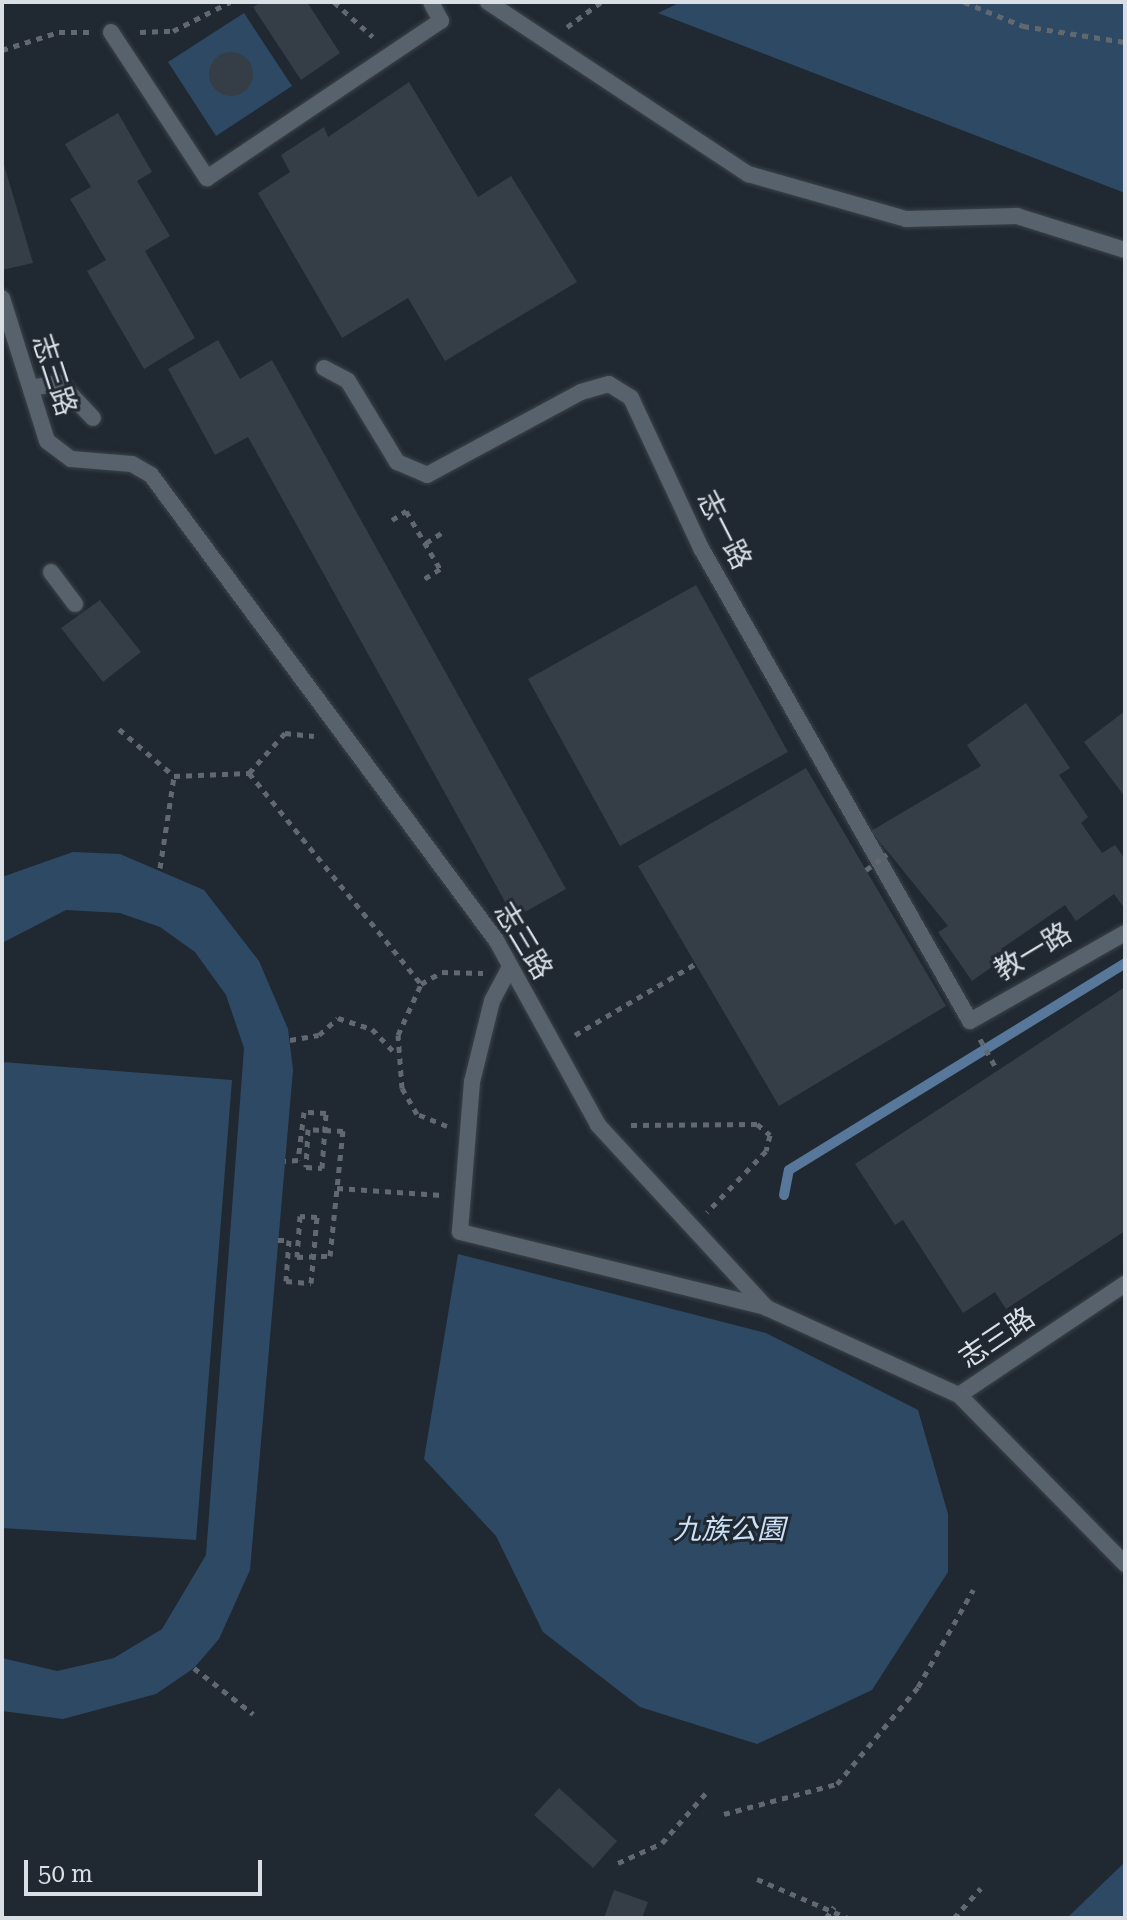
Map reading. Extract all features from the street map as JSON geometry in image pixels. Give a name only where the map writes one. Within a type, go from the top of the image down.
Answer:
[{"type":"lane","points":[[111,32],[207,178],[441,21],[431,2]]},
{"type":"lane","points":[[488,2],[748,174],[906,219],[1017,216],[1125,250]]},
{"type":"lane","name":"志三路","points":[[2,298],[47,441],[71,459],[132,464],[151,475],[347,739],[507,972],[598,1125],[690,1229],[767,1308],[959,1395],[1125,1284]]},
{"type":"lane","name":"志一路","points":[[324,368],[348,381],[397,462],[427,475],[581,392],[609,384],[631,398],[701,548],[970,1021]]},
{"type":"lane","points":[[31,388],[60,383],[93,418]]},
{"type":"lane","points":[[51,572],[75,604]]},
{"type":"lane","name":"教一路","points":[[970,1021],[1125,933]]},
{"type":"lane","points":[[507,972],[472,1082],[460,1232],[767,1308]]},
{"type":"lane","points":[[959,1395],[1012,1453],[1125,1564]]},
{"type":"path","points":[[2,50],[59,32],[173,31],[230,2]]},
{"type":"path","points":[[334,2],[392,54]]},
{"type":"path","points":[[547,41],[601,2]]},
{"type":"path","points":[[964,2],[1023,26],[1125,42]]},
{"type":"path","points":[[392,520],[406,511],[426,543],[440,569],[424,579]]},
{"type":"path","points":[[426,543],[443,532]]},
{"type":"path","points":[[119,729],[174,776],[249,773],[285,733],[347,739]]},
{"type":"path","points":[[249,773],[421,984]]},
{"type":"path","points":[[160,868],[174,776]]},
{"type":"path","points":[[866,870],[887,854]]},
{"type":"path","points":[[553,1048],[695,964]]},
{"type":"path","points":[[397,1055],[407,1004],[421,984],[464,969],[507,972]]},
{"type":"path","points":[[290,1040],[319,1035],[338,1018],[372,1029],[397,1055],[417,1114],[468,1128]]},
{"type":"path","points":[[970,1021],[997,1070]]},
{"type":"path","points":[[278,1240],[289,1240],[286,1281],[311,1283],[312,1270],[313,1257],[314,1243],[317,1217],[300,1216],[297,1257],[308,1257],[319,1257],[330,1256],[343,1131],[331,1131],[320,1130],[308,1129],[306,1167],[322,1168],[324,1141],[325,1127],[326,1113],[304,1112],[298,1160],[285,1161]]},
{"type":"path","points":[[598,1125],[757,1124],[770,1135],[766,1151],[690,1229]]},
{"type":"path","points":[[337,1188],[463,1196]]},
{"type":"path","points":[[724,1814],[837,1784],[918,1687],[973,1590]]},
{"type":"path","points":[[194,1668],[253,1714]]},
{"type":"path","points":[[618,1863],[662,1843],[706,1793]]},
{"type":"path","points":[[757,1879],[834,1907],[848,1918]]},
{"type":"path","points":[[954,1918],[981,1888]]},
{"type":"path","points":[[826,1918],[834,1907]]},
{"type":"green space","points":[[681,2],[1125,2],[1125,193],[658,13]]},
{"type":"green space","points":[[244,13],[292,86],[216,136],[168,62]]},
{"type":"green space","points":[[73,852],[120,854],[204,890],[259,961],[288,1029],[293,1070],[250,1570],[219,1639],[194,1668],[156,1694],[63,1719],[2,1711],[2,1658],[57,1671],[114,1658],[162,1629],[206,1555],[244,1048],[226,995],[195,952],[160,927],[120,913],[66,910],[2,943],[2,877]]},
{"type":"green space","points":[[2,1062],[232,1080],[196,1540],[2,1528]]},
{"type":"green space","name":"九族公園","points":[[458,1254],[766,1333],[918,1410],[948,1514],[948,1572],[872,1690],[757,1744],[640,1707],[543,1632],[496,1536],[424,1459]]},
{"type":"green space","points":[[1125,1862],[1125,1918],[1067,1918]]},
{"type":"building","points":[[261,2],[307,2],[340,53],[301,80],[253,7]]},
{"type":"building","points":[[231,52],[247,58],[253,74],[247,90],[231,96],[215,90],[209,74],[215,58]]},
{"type":"building","points":[[409,82],[478,197],[511,176],[577,282],[445,361],[408,298],[342,338],[258,193],[290,172],[281,155],[324,127],[328,137]]},
{"type":"building","points":[[118,113],[152,172],[137,181],[170,236],[145,251],[195,338],[144,369],[87,271],[106,260],[70,199],[91,187],[65,144]]},
{"type":"building","points":[[2,158],[33,263],[2,270]]},
{"type":"building","points":[[218,340],[240,379],[272,360],[566,889],[514,918],[248,437],[215,455],[168,369]]},
{"type":"building","points":[[696,585],[788,752],[620,846],[528,679]]},
{"type":"building","points":[[100,600],[141,652],[103,682],[61,628]]},
{"type":"building","points":[[1026,703],[1070,768],[1059,775],[1088,817],[1081,823],[1102,853],[1115,845],[1125,859],[1125,909],[1114,894],[1076,921],[1065,905],[1001,949],[1006,957],[972,981],[938,932],[948,926],[871,831],[981,766],[967,745]]},
{"type":"building","points":[[1125,711],[1125,797],[1084,742]]},
{"type":"building","points":[[806,768],[946,1006],[779,1106],[638,866]]},
{"type":"building","points":[[1125,987],[1125,1231],[1006,1309],[995,1292],[963,1313],[903,1220],[895,1225],[855,1164]]},
{"type":"building","points":[[559,1788],[617,1841],[593,1868],[534,1815]]},
{"type":"building","points":[[614,1890],[648,1902],[642,1918],[604,1918]]},
{"type":"waterway","points":[[784,1195],[789,1170],[1125,963]]}]
